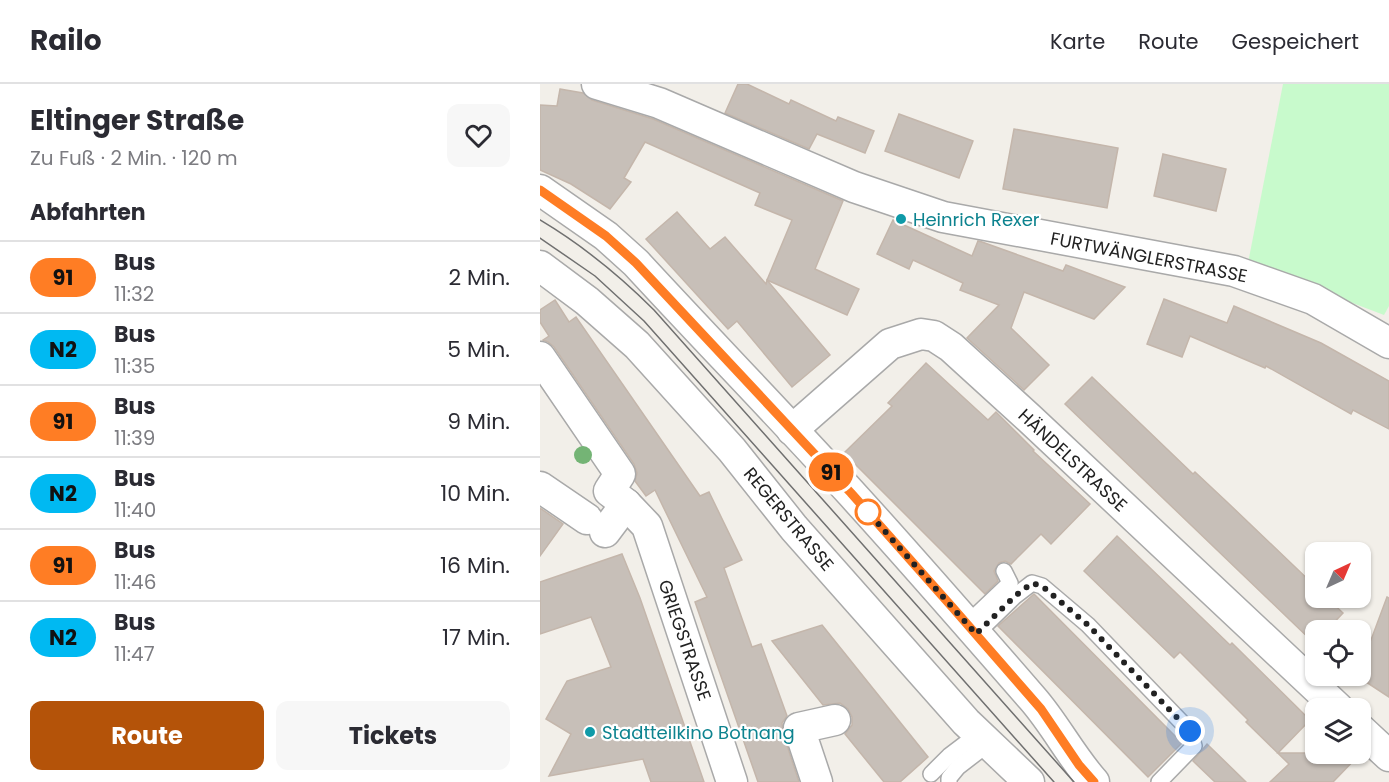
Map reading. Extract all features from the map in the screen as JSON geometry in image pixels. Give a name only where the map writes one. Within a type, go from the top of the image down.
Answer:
[{"type":"street","name":"FURTWÄNGLERSTRASSE","points":[[597,84],[659,103],[854,187],[943,217],[1234,272],[1313,299],[1389,342]]},
{"type":"street","points":[[540,190],[606,236],[636,263],[792,430],[1039,706],[1072,756],[1094,782]]},
{"type":"street","name":"REGERSTRASSE","points":[[540,266],[587,301],[638,345],[732,450],[794,528],[983,739],[1029,782]]},
{"type":"street","name":"HÄNDELSTRASSE","points":[[792,430],[890,344],[921,334],[934,336],[951,347],[1029,418],[1327,698]]},
{"type":"street","points":[[540,357],[620,474],[618,498],[596,525],[540,487]]},
{"type":"street","name":"GRIEGSTRASSE","points":[[618,498],[647,526],[732,782]]},
{"type":"street","points":[[817,782],[799,728],[834,720]]},
{"type":"street","points":[[1371,739],[1389,756]]},
{"type":"lane","points":[[971,629],[1010,583],[1004,571]]},
{"type":"lane","points":[[971,629],[1032,583],[1042,586],[1088,625],[1190,731],[1194,746],[1159,782]]},
{"type":"lane","points":[[931,774],[949,756],[983,739]]},
{"type":"lane","points":[[949,782],[949,778],[983,739]]},
{"type":"green space","points":[[1283,84],[1389,84],[1389,306],[1384,315],[1248,263]]},
{"type":"building","points":[[738,84],[747,84],[789,104],[791,100],[836,121],[838,117],[874,131],[865,153],[817,134],[809,149],[725,113]]},
{"type":"building","points":[[560,89],[583,93],[592,100],[653,119],[843,201],[815,269],[859,289],[847,315],[767,280],[792,220],[755,205],[760,193],[645,142],[624,178],[631,182],[610,209],[571,184],[540,170],[540,105],[557,106]]},
{"type":"building","points":[[899,114],[973,141],[959,178],[885,151]]},
{"type":"building","points":[[1014,129],[1118,148],[1107,208],[1003,189]]},
{"type":"building","points":[[1163,154],[1226,169],[1216,211],[1154,196]]},
{"type":"building","points":[[677,212],[710,249],[725,237],[766,284],[767,280],[830,355],[792,387],[737,321],[728,329],[646,239]]},
{"type":"building","points":[[893,220],[972,256],[978,241],[1063,271],[1066,265],[1125,287],[1094,319],[1024,292],[1011,328],[1049,365],[1024,390],[967,338],[999,305],[960,290],[963,283],[913,260],[909,269],[877,254]]},
{"type":"building","points":[[1164,299],[1227,323],[1234,306],[1321,343],[1389,381],[1389,429],[1353,410],[1351,414],[1266,366],[1265,368],[1190,336],[1182,357],[1147,344]]},
{"type":"building","points":[[555,300],[569,322],[576,317],[700,496],[709,492],[742,560],[724,568],[752,647],[761,644],[787,716],[782,723],[783,733],[799,782],[758,782],[695,602],[707,597],[655,490],[646,496],[635,481],[637,473],[634,464],[554,347],[543,340],[549,336],[540,322],[540,310]]},
{"type":"building","points":[[926,363],[988,420],[996,412],[1033,451],[1090,504],[1051,544],[1041,534],[1011,564],[1005,561],[999,563],[994,571],[998,581],[985,594],[844,453],[892,406],[888,403]]},
{"type":"building","points":[[1092,377],[1305,577],[1305,608],[1338,608],[1343,613],[1336,620],[1305,620],[1305,634],[1065,404]]},
{"type":"building","points":[[540,508],[563,524],[540,556]]},
{"type":"building","points":[[1117,536],[1230,645],[1232,643],[1305,715],[1305,725],[1278,753],[1305,753],[1305,764],[1350,764],[1333,782],[1270,782],[1289,764],[1246,722],[1248,720],[1180,652],[1174,658],[1084,571]]},
{"type":"building","points":[[622,554],[640,598],[704,782],[651,782],[643,759],[549,776],[571,734],[546,719],[567,681],[611,667],[591,617],[540,634],[540,582]]},
{"type":"building","points":[[1034,594],[1182,743],[1148,777],[998,626]]},
{"type":"building","points":[[1387,597],[1389,598],[1389,697],[1371,685],[1371,640]]},
{"type":"building","points":[[822,625],[928,757],[900,782],[884,782],[845,734],[852,725],[852,717],[848,709],[840,703],[823,705],[772,641]]},
{"type":"building","points":[[1207,744],[1246,782],[1215,782],[1193,761]]},
{"type":"tram line","points":[[540,220],[600,262],[654,310],[1074,782]]},
{"type":"tram line","points":[[540,238],[595,276],[644,321],[1054,782]]},
{"type":"bus line","name":"91","points":[[540,190],[606,236],[636,263],[851,493],[953,608],[1049,718],[1066,747],[1094,782]]},
{"type":"place","name":"Heinrich Rexer","points":[[901,219]]},
{"type":"place","name":"Stadtteilkino Botnang","points":[[590,732]]},
{"type":"route","points":[[868,512],[866,510],[976,634],[1015,596],[1032,583],[1042,586],[1088,625],[1190,731]]}]
